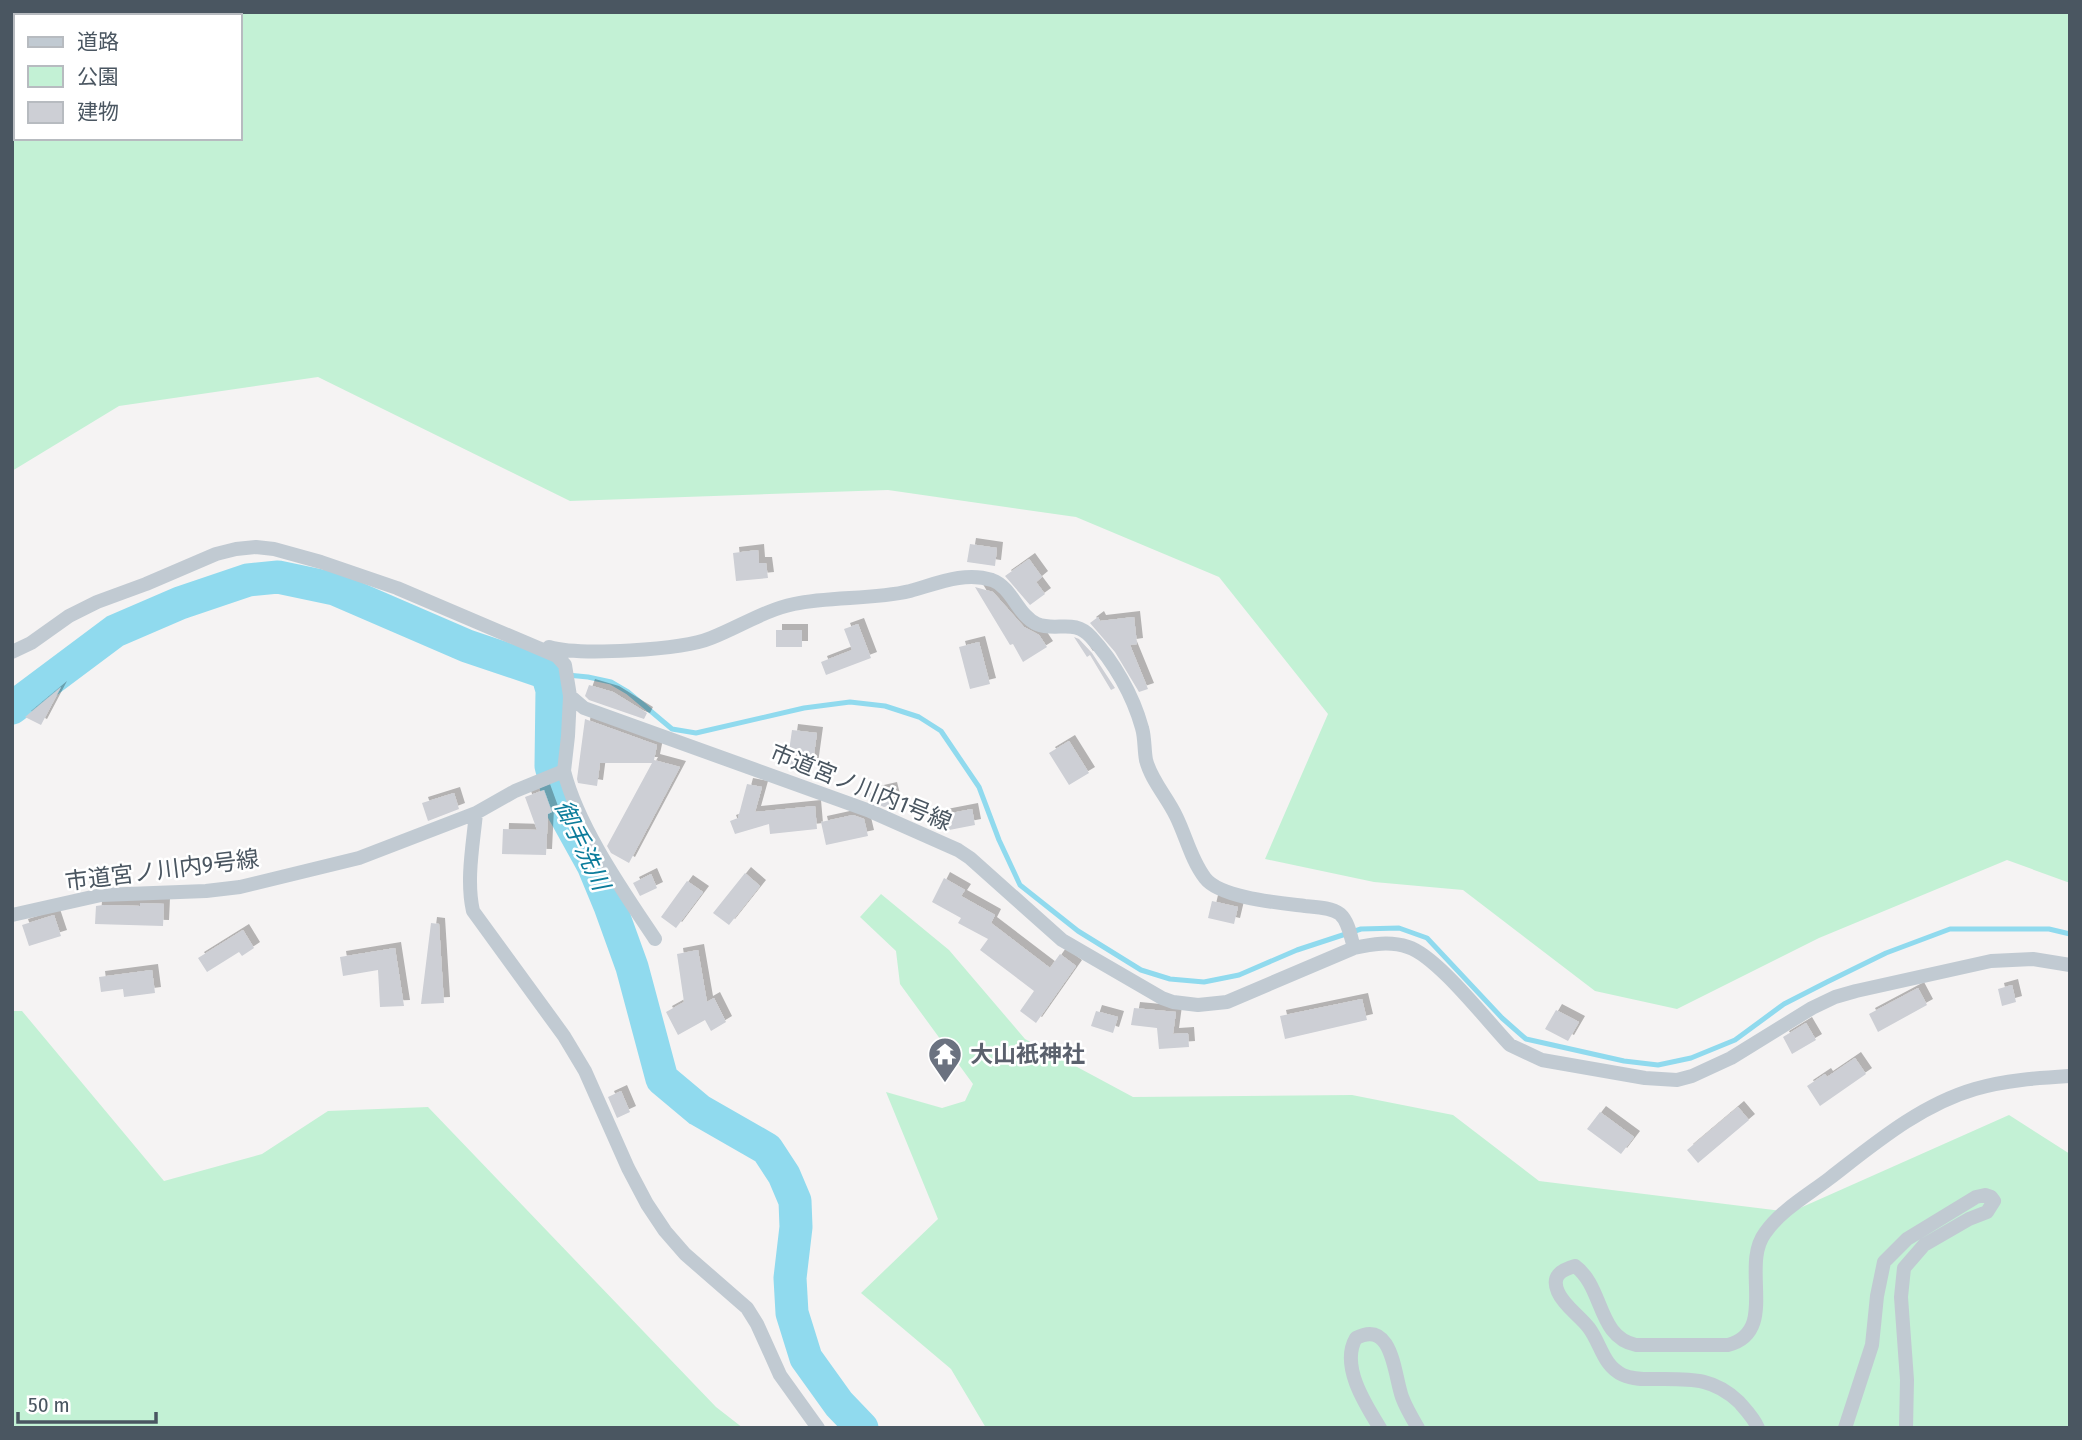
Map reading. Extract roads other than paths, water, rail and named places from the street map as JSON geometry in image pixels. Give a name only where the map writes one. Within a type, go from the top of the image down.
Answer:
[{"type":"street","points":[[12,652],[31,643],[69,616],[97,602],[216,554],[256,548],[274,549],[321,562],[397,588],[557,656],[566,669],[570,693],[568,736],[556,774],[612,872],[655,939]]},
{"type":"street","points":[[513,639],[558,650],[574,651],[678,646],[711,638],[792,605],[911,591],[933,583],[963,578],[991,579],[999,583],[1030,620],[1048,627],[1077,626],[1083,629],[1110,659],[1136,709],[1151,772],[1175,813],[1205,878],[1213,886],[1250,898],[1328,908],[1339,912],[1344,918],[1353,945]]},
{"type":"street","name":"市道宮ノ川内1号線","points":[[570,693],[584,708],[870,811],[958,850],[1062,940],[1173,1002],[1198,1005],[1227,1002],[1353,945],[1388,943],[1419,951],[1510,1045],[1527,1054],[1542,1060],[1596,1070],[1677,1080],[1731,1058],[1812,1008],[1856,991],[1990,961],[2033,959],[2070,965]]},
{"type":"street","name":"市道宮ノ川内9号線","points":[[12,915],[101,895],[240,887],[359,858],[476,813],[516,791],[556,774]]},
{"type":"street","points":[[476,813],[470,883],[473,911],[551,1017],[585,1071],[628,1168],[665,1231],[685,1254],[747,1308],[758,1324],[780,1375],[818,1428]]},
{"type":"street","points":[[1758,1428],[1731,1394],[1717,1385],[1696,1379],[1635,1378],[1622,1375],[1610,1365],[1588,1327],[1558,1292],[1555,1283],[1557,1275],[1564,1269],[1575,1266],[1583,1272],[1609,1326],[1625,1343],[1728,1345],[1738,1342],[1752,1330],[1755,1320],[1756,1256],[1759,1242],[1773,1223],[1791,1207],[1894,1130],[1952,1098],[1975,1089],[2026,1078],[2070,1076]]},
{"type":"street","points":[[1845,1428],[1872,1345],[1878,1287],[1884,1262],[1907,1239],[1976,1197],[1991,1197],[1994,1201],[1987,1212],[1969,1219],[1924,1245],[1904,1268],[1901,1297],[1907,1380],[1906,1428]]},
{"type":"street","points":[[1380,1428],[1361,1394],[1350,1356],[1356,1338],[1373,1333],[1387,1344],[1402,1398],[1418,1428]]},
{"type":"waterway","name":"御手洗川","points":[[12,708],[115,631],[180,603],[248,580],[278,577],[335,589],[467,646],[547,673],[552,690],[551,766],[562,809],[593,865],[610,906],[632,967],[662,1079],[699,1110],[767,1149],[784,1175],[795,1201],[796,1227],[790,1278],[792,1313],[806,1358],[839,1404],[862,1428]]},
{"type":"waterway","points":[[547,673],[611,682],[628,692],[672,729],[696,733],[804,708],[850,702],[885,706],[919,717],[941,731],[979,787],[1020,885],[1078,931],[1141,970],[1170,979],[1204,982],[1239,975],[1297,950],[1361,929],[1399,928],[1427,938],[1502,1018],[1526,1039],[1624,1061],[1658,1065],[1691,1058],[1735,1040],[1784,1004],[1827,982],[1886,953],[1950,929],[2049,929],[2070,934]]},
{"type":"place","name":"大山衹神社","points":[[945,1084]]}]
